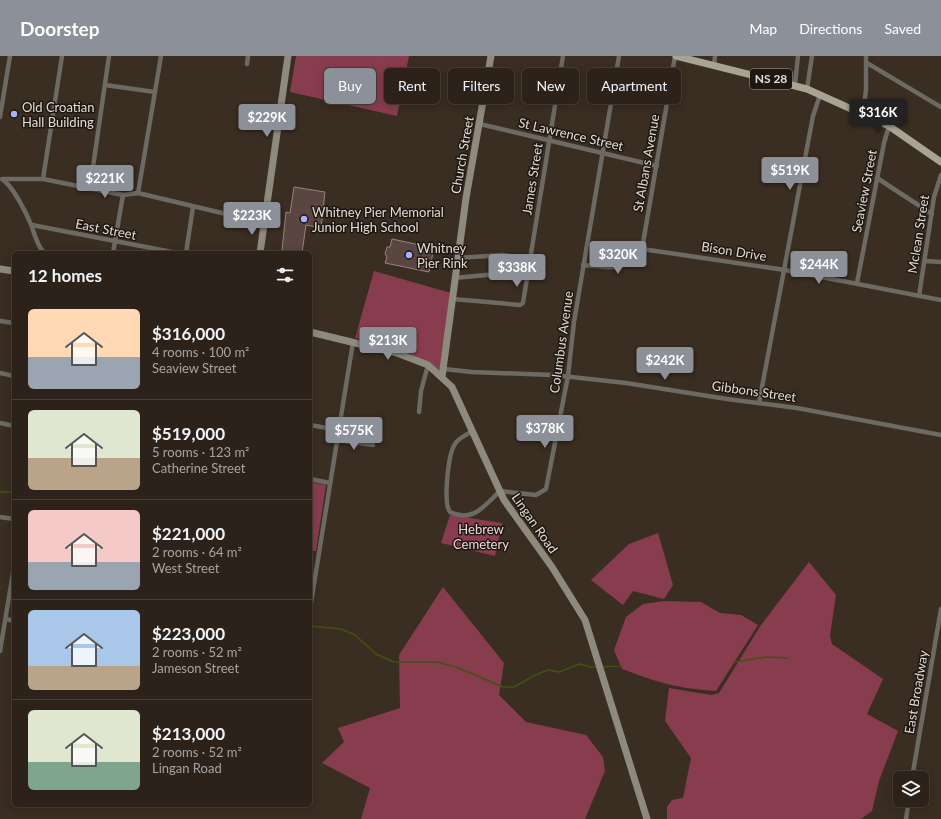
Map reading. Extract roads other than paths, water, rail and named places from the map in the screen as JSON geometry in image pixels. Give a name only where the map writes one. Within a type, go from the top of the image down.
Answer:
[{"type":"main road","name":"NS 28","points":[[675,56],[787,84],[794,84],[807,89],[889,126],[941,162]]},
{"type":"street","points":[[0,117],[10,56]]},
{"type":"street","points":[[43,179],[62,56]]},
{"type":"street","points":[[90,188],[109,56]]},
{"type":"street","points":[[138,193],[160,56]]},
{"type":"street","points":[[247,64],[248,56]]},
{"type":"street","points":[[260,251],[288,56]]},
{"type":"street","name":"Church Street","points":[[442,377],[453,299],[454,278],[491,56]]},
{"type":"street","name":"James Street","points":[[453,299],[522,304],[563,56]]},
{"type":"street","name":"Columbus Avenue","points":[[500,491],[536,495],[546,489],[568,376],[574,322],[583,265],[619,56]]},
{"type":"street","name":"St Albans Avenue","points":[[642,249],[675,56]]},
{"type":"street","points":[[714,65],[716,56]]},
{"type":"street","points":[[794,84],[798,56]]},
{"type":"street","points":[[807,89],[812,56]]},
{"type":"street","points":[[865,58],[941,107]]},
{"type":"street","points":[[862,113],[866,90],[865,58]]},
{"type":"street","points":[[105,85],[155,92]]},
{"type":"street","points":[[759,403],[812,123],[820,95]]},
{"type":"street","name":"St Lawrence Street","points":[[480,124],[657,166]]},
{"type":"street","name":"Seaview Street","points":[[857,283],[877,178],[889,126]]},
{"type":"street","name":"Mclean Street","points":[[919,296],[935,193],[941,175]]},
{"type":"street","points":[[1,178],[43,179],[124,195],[138,193],[264,223]]},
{"type":"street","points":[[1,178],[10,186],[32,225],[39,246],[43,251]]},
{"type":"street","points":[[877,178],[932,214]]},
{"type":"street","points":[[113,251],[124,195]]},
{"type":"street","points":[[186,251],[193,207]]},
{"type":"street","name":"East Street","points":[[32,225],[166,251]]},
{"type":"street","points":[[583,265],[613,268],[624,264],[642,249]]},
{"type":"street","name":"Bison Drive","points":[[642,249],[785,270],[941,300]]},
{"type":"street","points":[[458,258],[502,255],[530,259]]},
{"type":"street","points":[[925,261],[941,262]]},
{"type":"street","points":[[0,268],[12,271]]},
{"type":"street","points":[[454,278],[490,274],[527,278]]},
{"type":"street","points":[[0,321],[12,323]]},
{"type":"street","name":"Lingan Road","points":[[312,332],[397,353],[428,365],[452,387],[500,491],[512,512],[552,567],[585,620],[647,819]]},
{"type":"street","points":[[312,596],[353,342]]},
{"type":"street","points":[[419,412],[421,391],[428,365]]},
{"type":"street","name":"Gibbons Street","points":[[444,369],[472,372],[568,376],[626,383],[797,408],[941,435]]},
{"type":"street","points":[[0,373],[12,376]]},
{"type":"street","points":[[0,423],[12,426]]},
{"type":"street","points":[[312,425],[339,430]]},
{"type":"street","points":[[472,431],[457,441],[453,446],[447,492],[447,508],[454,514],[471,515],[500,491]]},
{"type":"street","points":[[338,440],[373,445]]},
{"type":"street","points":[[312,478],[330,482]]},
{"type":"street","points":[[0,517],[12,519]]},
{"type":"street","points":[[0,651],[12,580]]},
{"type":"street","name":"East Broadway","points":[[913,771],[941,609]]},
{"type":"street","points":[[6,619],[12,620]]},
{"type":"street","points":[[906,819],[908,807]]},
{"type":"waterway","points":[[0,492],[12,492]]},
{"type":"waterway","points":[[312,626],[341,629],[355,635],[376,654],[394,662],[437,662],[456,667],[503,687],[514,687],[535,675],[548,670],[559,672],[580,664],[596,667]]},
{"type":"waterway","points":[[734,662],[765,657],[788,658]]},
{"type":"waterway","points":[[602,667],[622,666]]},
{"type":"place","name":"Old Croatian Hall Building","points":[[14,114]]},
{"type":"place","name":"Whitney Pier Memorial Junior High School","points":[[304,219]]},
{"type":"place","name":"Whitney Pier Rink","points":[[409,255]]},
{"type":"park label","name":"Hebrew Cemetery","points":[[481,536]]}]
